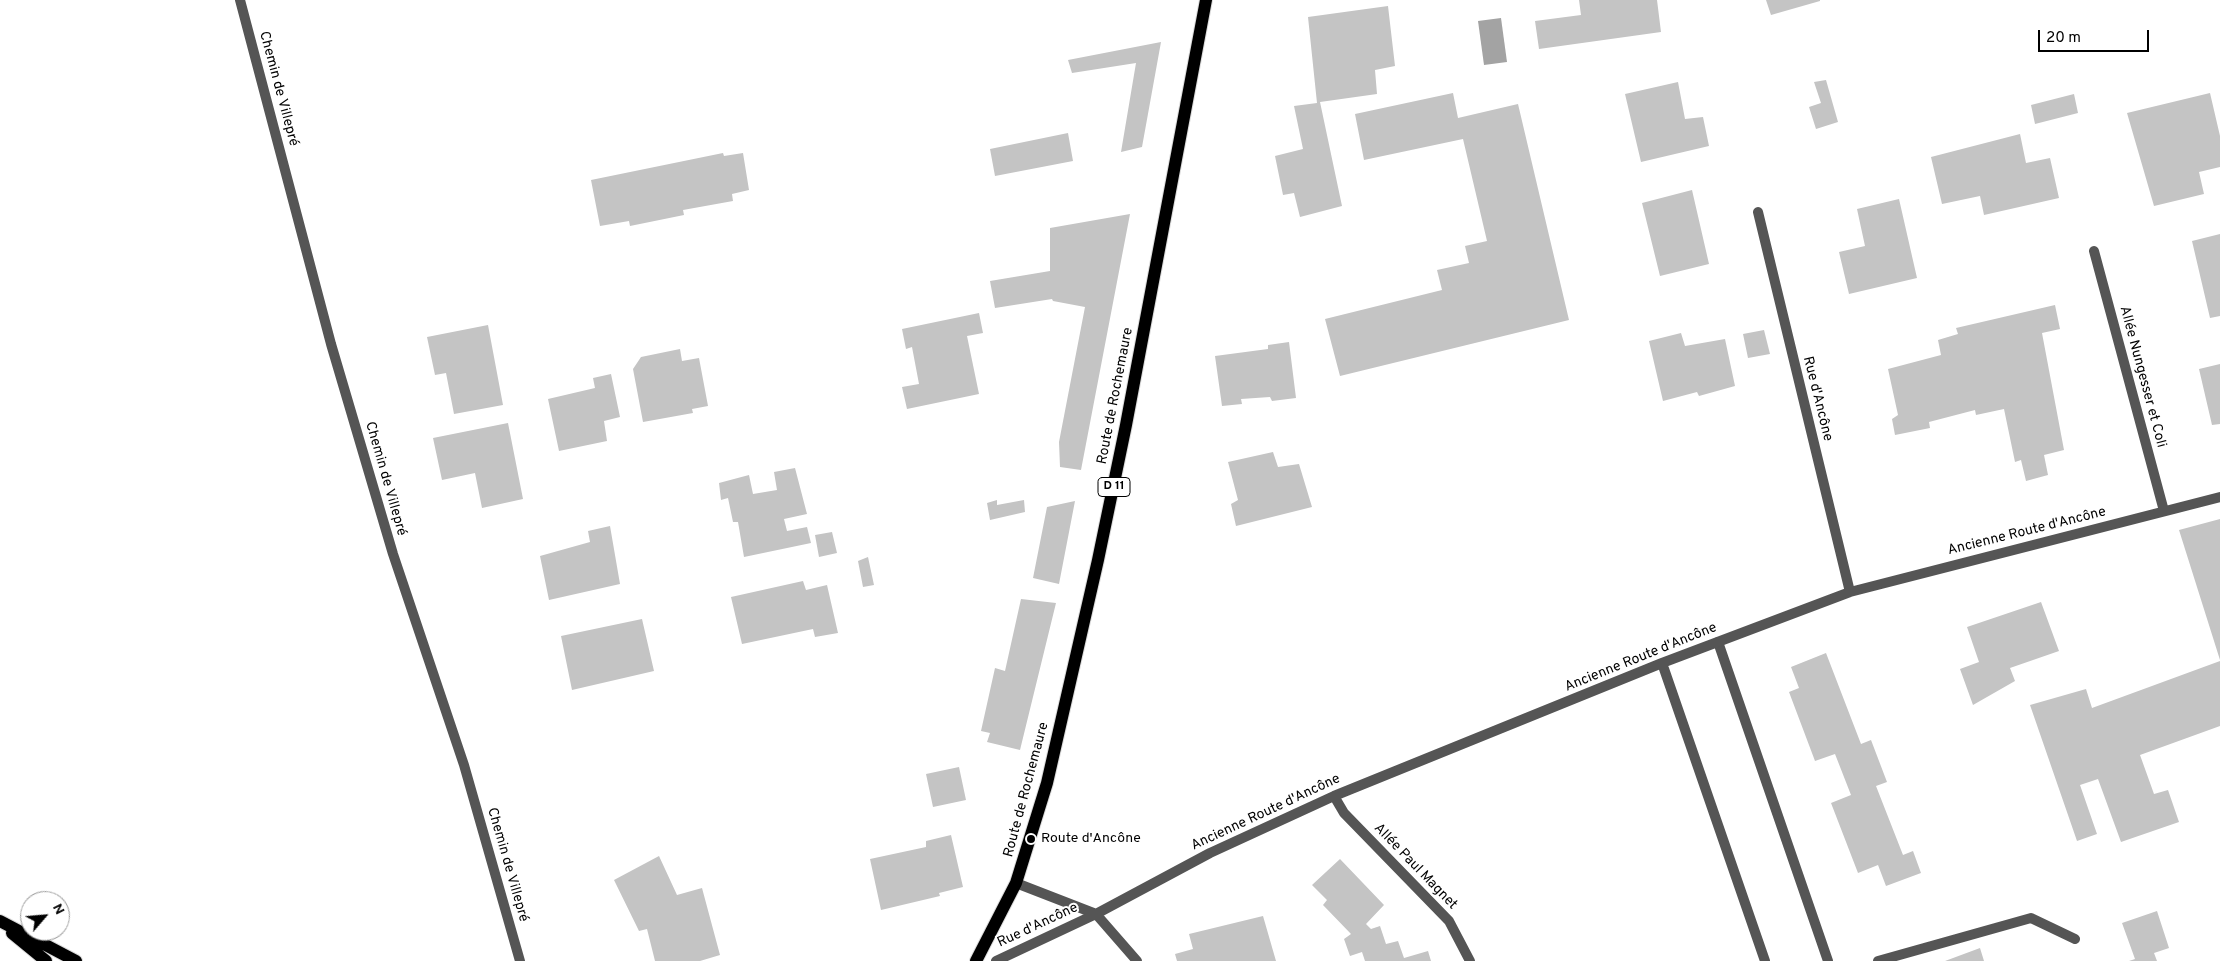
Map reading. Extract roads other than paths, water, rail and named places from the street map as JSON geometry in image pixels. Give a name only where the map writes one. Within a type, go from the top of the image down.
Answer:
[{"type":"main road","name":"Route de Rochemaure","points":[[976,961],[1016,883],[1047,783],[1098,560],[1126,425],[1206,0]]},
{"type":"main road","points":[[0,922],[46,961]]},
{"type":"main road","points":[[0,922],[76,961]]},
{"type":"street","name":"Chemin de Villepré","points":[[240,0],[331,344],[393,554],[464,765],[520,961]]},
{"type":"street","name":"Rue d'Ancône","points":[[1758,212],[1850,592]]},
{"type":"street","name":"Allée Nungesser et Coli","points":[[2094,250],[2164,511]]},
{"type":"street","name":"Ancienne Route d'Ancône","points":[[1096,914],[1210,853],[1334,796],[1662,663],[1850,592],[2220,497]]},
{"type":"street","points":[[1718,642],[1828,961]]},
{"type":"street","points":[[1662,663],[1765,961]]},
{"type":"street","name":"Allée Paul Magnet","points":[[1334,796],[1344,813],[1449,921],[1470,961]]},
{"type":"street","name":"Rue d'Ancône","points":[[1016,883],[1096,914]]},
{"type":"street","name":"Rue d'Ancône","points":[[996,961],[1096,914]]},
{"type":"street","points":[[1096,914],[1137,961]]},
{"type":"street","points":[[1878,961],[2031,918],[2075,938]]},
{"type":"place","name":"Route d'Ancône","points":[[1031,839]]}]
